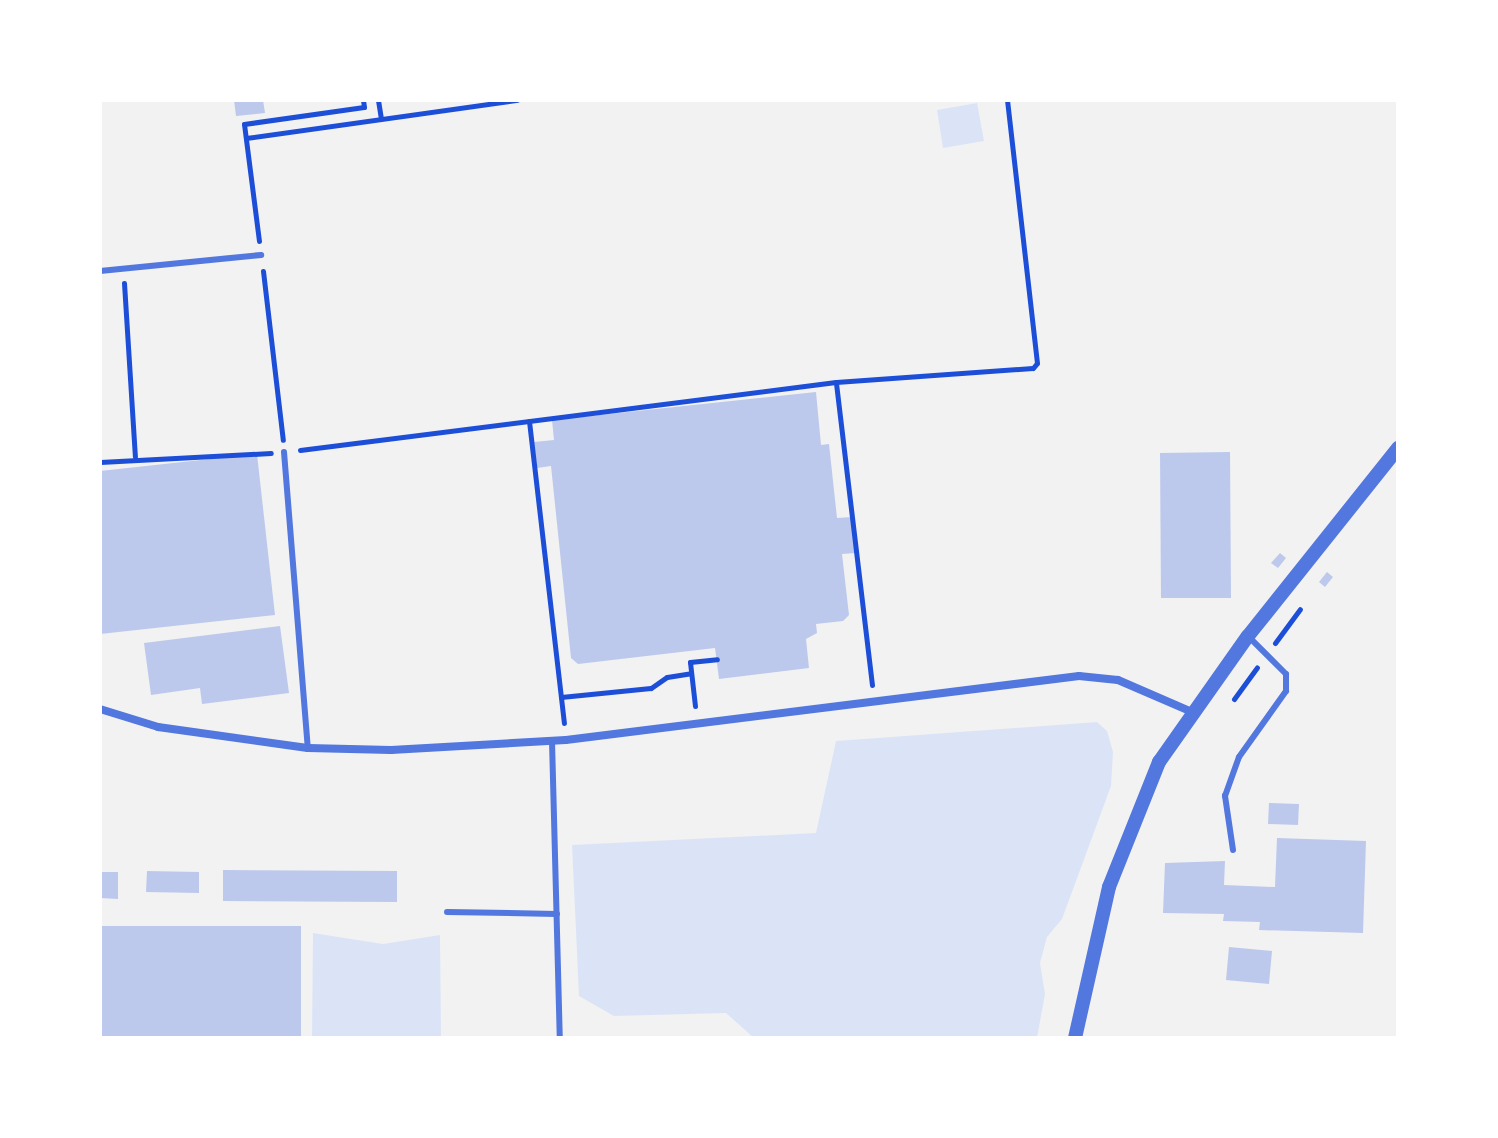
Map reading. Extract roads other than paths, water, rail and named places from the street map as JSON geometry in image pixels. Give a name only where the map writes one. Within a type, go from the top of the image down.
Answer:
[{"type":"street","points":[[1075,1038],[1109,887],[1133,819],[1159,762],[1248,636],[1398,448]]},
{"type":"street","points":[[100,709],[158,727],[308,748],[406,750],[566,740],[1079,676],[1118,680],[1192,712]]},
{"type":"lane","points":[[100,271],[261,255]]},
{"type":"lane","points":[[284,452],[308,748]]},
{"type":"lane","points":[[1233,850],[1225,796],[1239,757],[1286,691],[1286,674],[1248,636]]},
{"type":"lane","points":[[552,741],[560,1038]]},
{"type":"lane","points":[[447,912],[557,914]]}]
